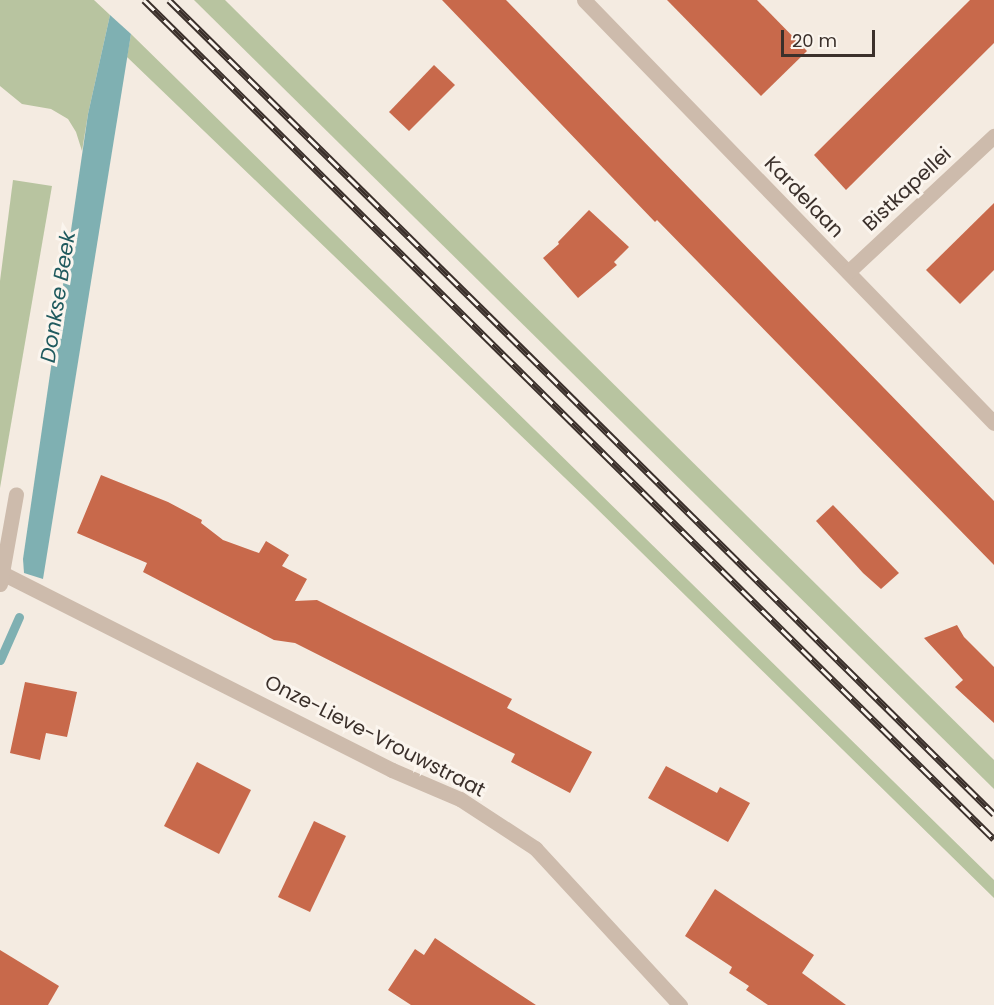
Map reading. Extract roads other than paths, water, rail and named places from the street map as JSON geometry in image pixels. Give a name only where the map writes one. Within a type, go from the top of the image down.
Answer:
[{"type":"street","name":"Kardelaan","points":[[584,0],[994,423]]},
{"type":"street","name":"Bistkapellei","points":[[848,272],[994,136]]},
{"type":"street","points":[[1,578],[16,495]]},
{"type":"street","name":"Onze-Lieve-Vrouwstraat","points":[[1,578],[392,770],[460,799],[535,848],[680,1005]]},
{"type":"water","points":[[110,15],[131,34],[43,579],[24,573],[23,559],[88,114]]},
{"type":"waterway","points":[[0,660],[19,617]]},
{"type":"railway","points":[[144,0],[994,839]]},
{"type":"railway","points":[[169,0],[994,814]]},
{"type":"water label","name":"Donkse Beek","points":[[58,297]]}]
